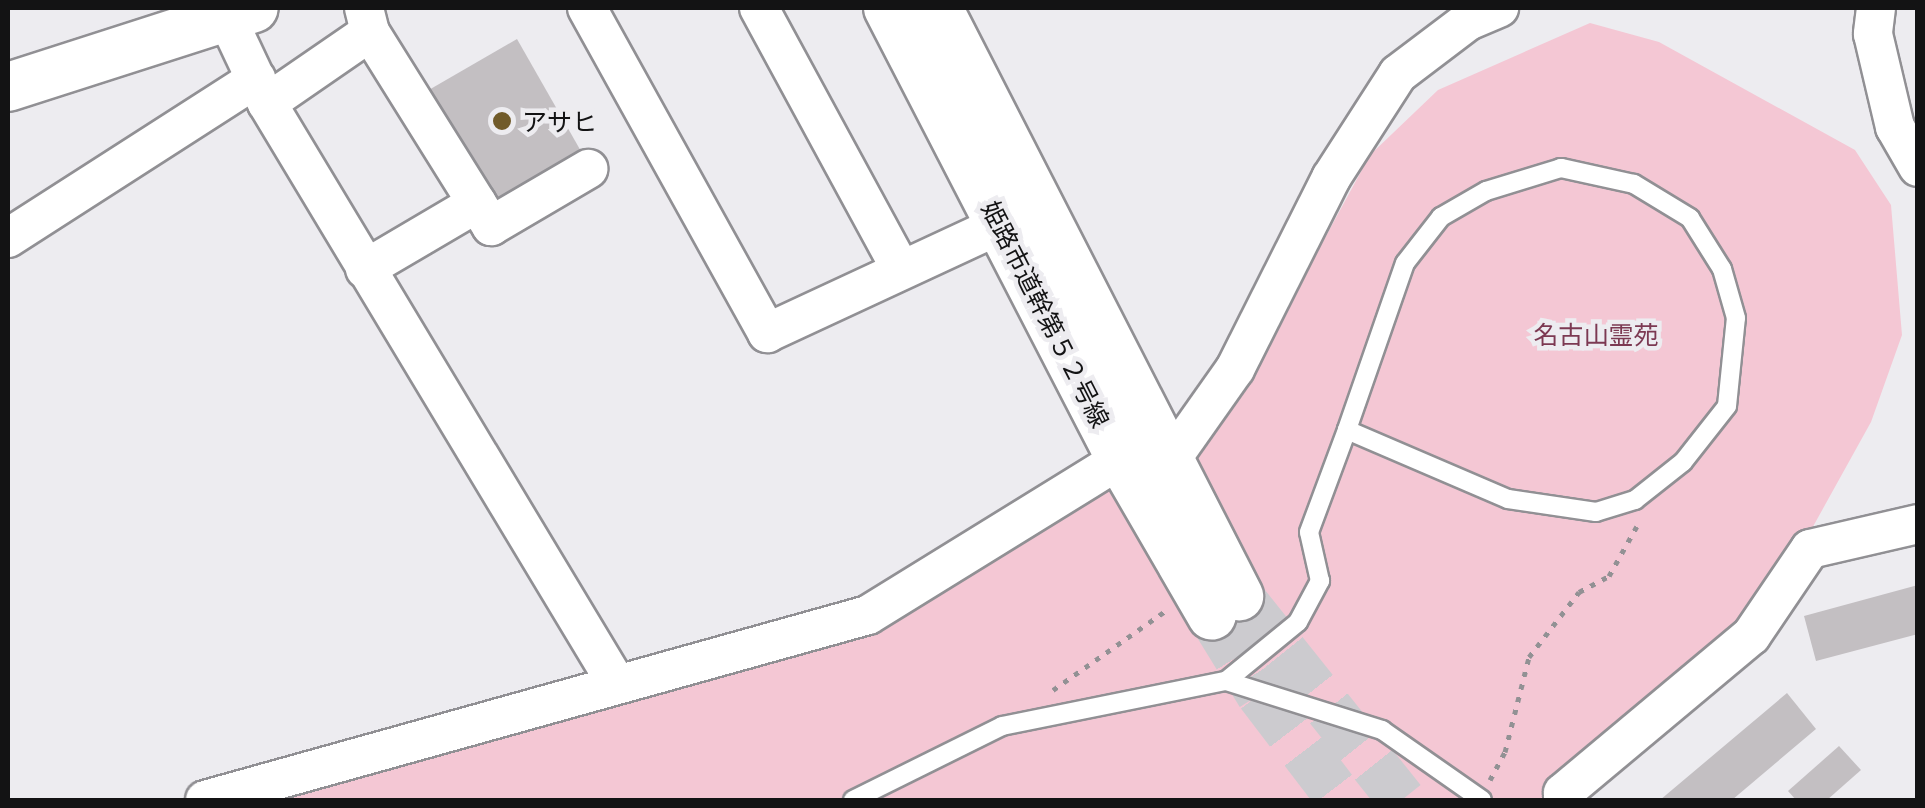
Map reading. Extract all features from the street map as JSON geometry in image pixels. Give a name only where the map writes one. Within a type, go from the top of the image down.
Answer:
[{"type":"street","points":[[587,8],[766,334],[1000,225]]},
{"type":"street","points":[[759,8],[900,269]]},
{"type":"street","name":"姫路市道幹第５２号線","points":[[888,8],[1121,458],[1216,600]]},
{"type":"street","name":"姫路市道幹第５２号線","points":[[938,8],[1170,461],[1216,600]]},
{"type":"street","points":[[1170,461],[1235,369],[1331,178],[1398,74],[1468,21],[1499,8]]},
{"type":"street","points":[[1876,8],[1873,34],[1894,127],[1918,167]]},
{"type":"street","points":[[8,87],[240,12],[262,91],[616,683]]},
{"type":"street","points":[[8,238],[262,91],[367,20],[492,226],[588,168]]},
{"type":"street","points":[[365,269],[477,203]]},
{"type":"street","points":[[205,800],[868,615],[1121,458]]},
{"type":"street","points":[[1563,800],[1563,793],[1752,636],[1810,549],[1918,524]]},
{"type":"lane","points":[[853,800],[1002,726],[1226,680],[1298,622],[1320,582],[1309,532],[1406,262],[1441,217],[1486,190],[1561,168],[1634,184],[1690,218],[1722,269],[1736,318],[1727,406],[1683,462],[1635,500],[1596,512],[1508,499],[1347,430]]},
{"type":"lane","points":[[1226,680],[1382,730],[1482,798]]},
{"type":"path","points":[[1482,798],[1505,752],[1529,657],[1579,592],[1608,576],[1622,558],[1641,518],[1635,500]]},
{"type":"path","points":[[1050,692],[1216,600]]},
{"type":"green space","name":"名古山霊苑","points":[[1590,23],[1659,42],[1855,150],[1891,205],[1902,335],[1871,422],[1810,532],[1740,626],[1549,800],[277,800],[858,639],[1250,376],[1370,155],[1438,90]]},
{"type":"building","points":[[517,39],[582,153],[492,205],[427,91]]},
{"type":"building","points":[[1918,585],[1918,634],[1816,661],[1804,616]]},
{"type":"building","points":[[1787,693],[1816,729],[1732,800],[1660,800]]},
{"type":"building","points":[[1839,746],[1861,770],[1827,800],[1796,800],[1788,791]]},
{"type":"tunnel","points":[[1239,596],[1402,800]]},
{"type":"tunnel","points":[[1212,616],[1260,694],[1341,800]]},
{"type":"place","name":"アサヒ","points":[[502,121]]}]
